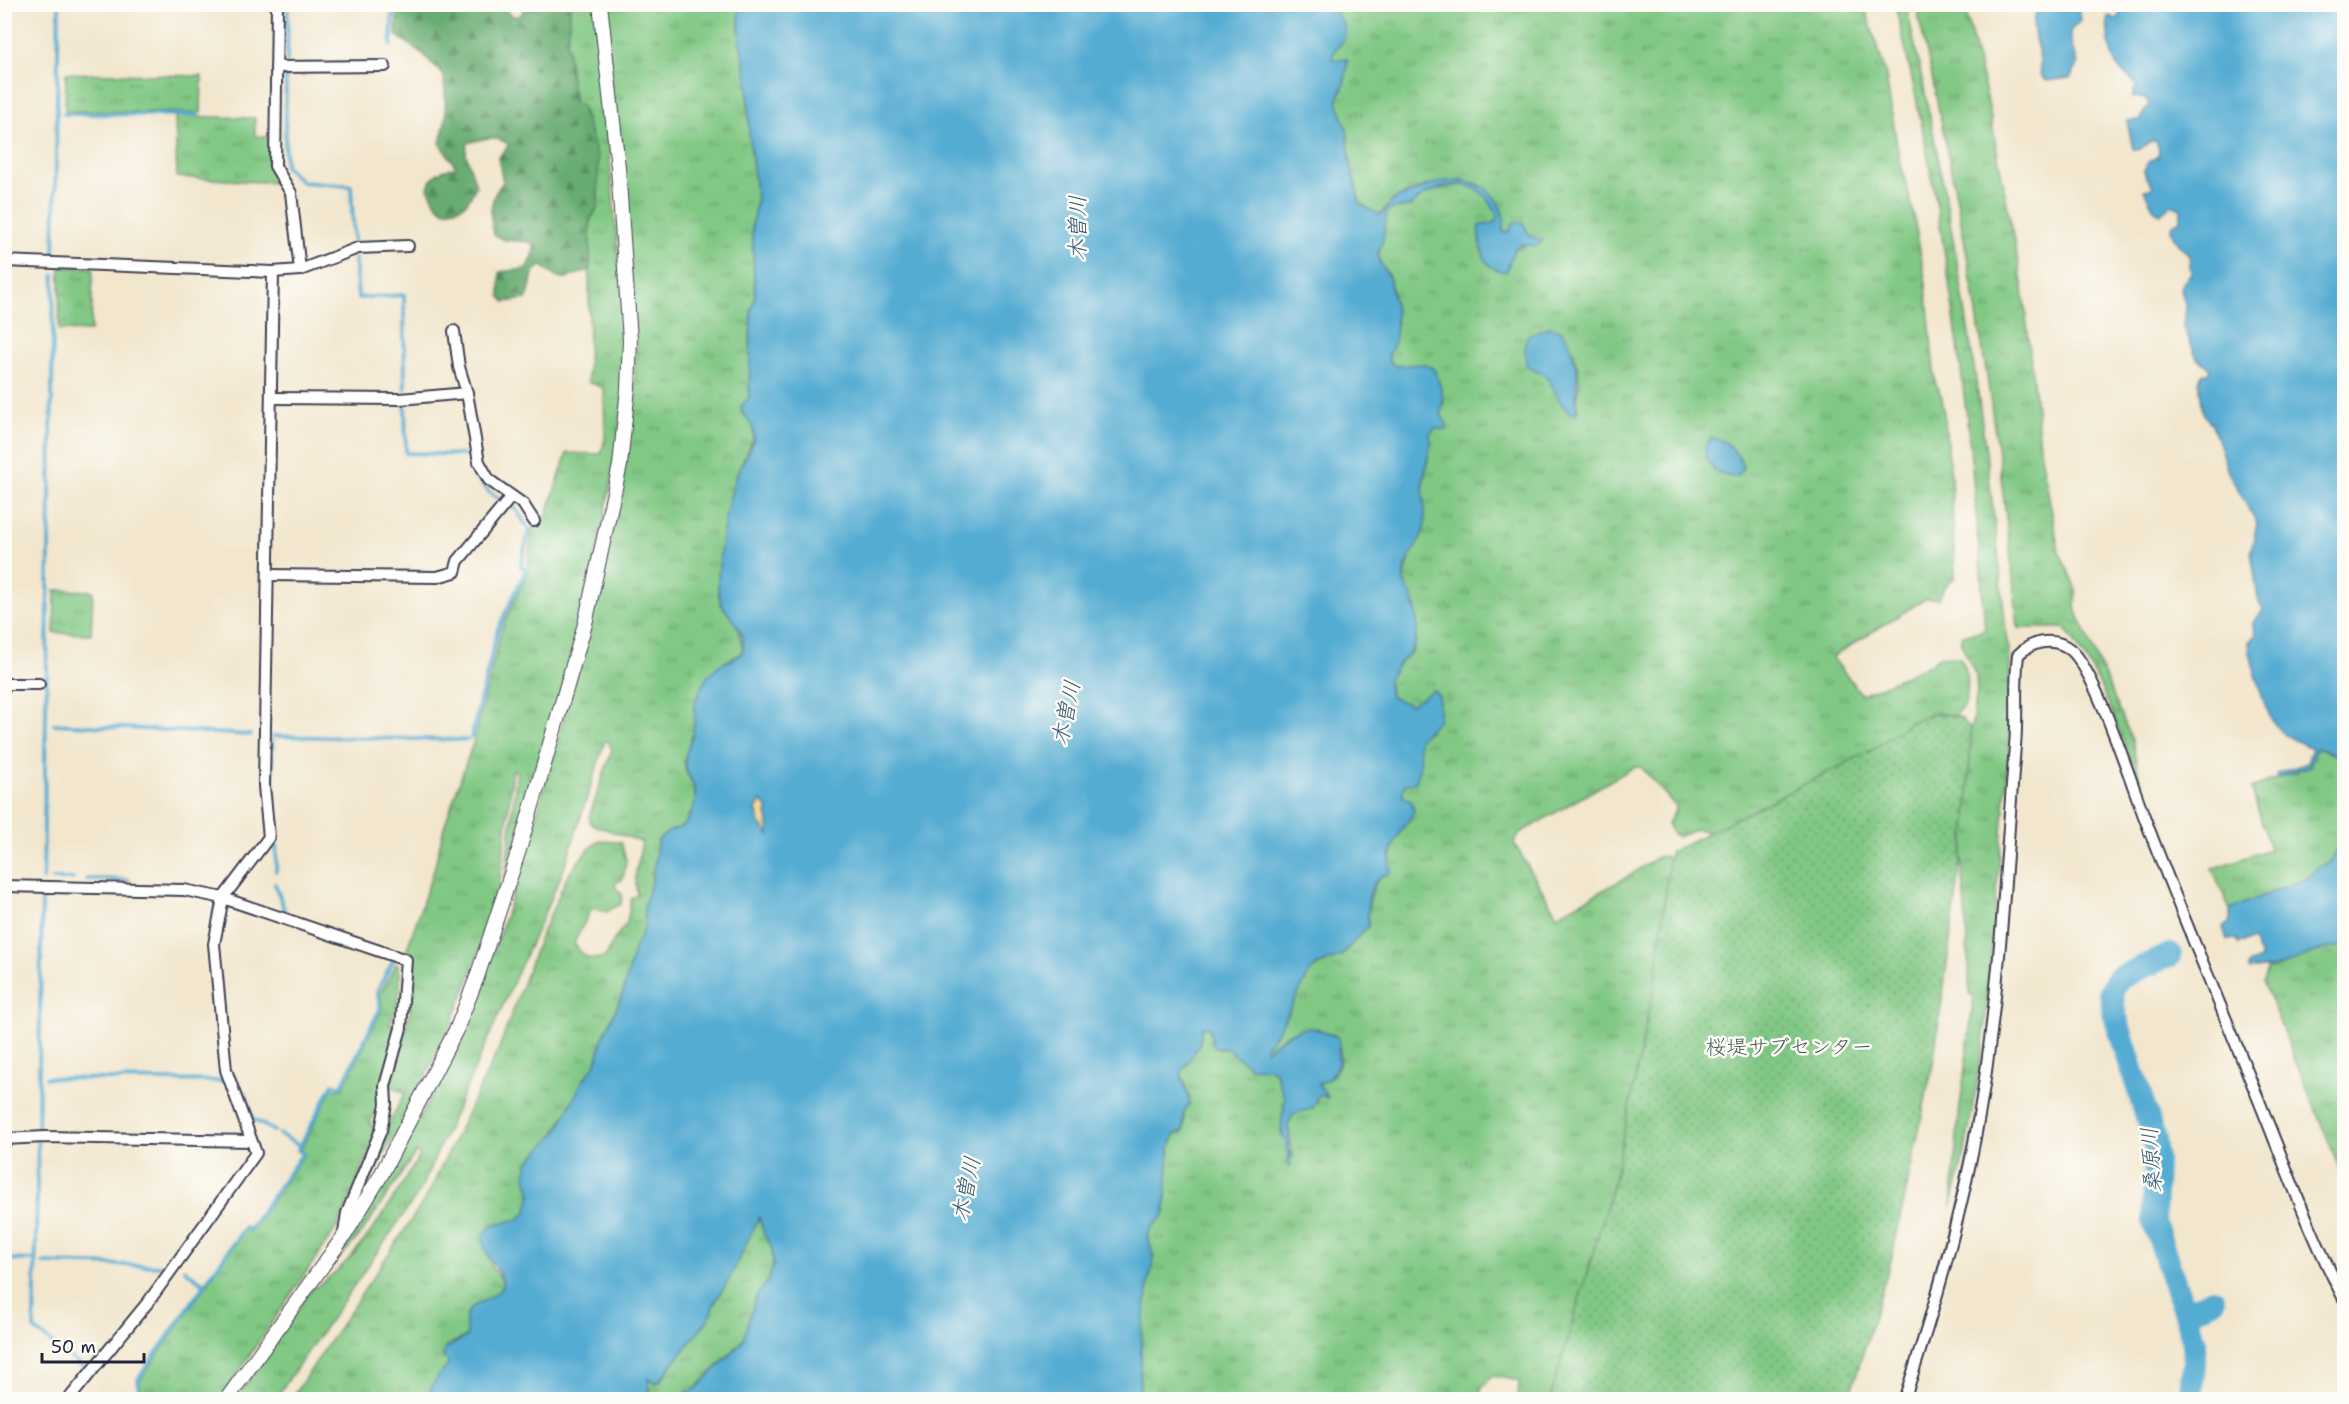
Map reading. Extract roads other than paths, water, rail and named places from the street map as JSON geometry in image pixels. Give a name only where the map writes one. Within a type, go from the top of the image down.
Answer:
[{"type":"street","points":[[278,4],[275,166],[291,193],[300,270]]},
{"type":"street","points":[[226,1400],[344,1236],[381,1175],[457,1028],[477,977],[519,850],[585,624],[620,465],[628,388],[628,294],[600,4]]},
{"type":"street","points":[[276,67],[385,66]]},
{"type":"street","points":[[4,261],[273,272],[300,270],[358,248],[408,246]]},
{"type":"street","points":[[68,1400],[149,1300],[255,1154],[226,1071],[214,944],[223,898],[269,837],[264,786],[273,272]]},
{"type":"street","points":[[454,331],[459,367],[467,393],[479,462],[489,480],[523,504],[534,521]]},
{"type":"street","points":[[271,398],[400,399],[467,393]]},
{"type":"street","points":[[268,575],[437,577],[455,572],[458,561],[511,497]]},
{"type":"street","points":[[1904,1400],[1946,1260],[1976,1129],[1989,1049],[2016,743],[2016,671],[2018,656],[2037,643],[2059,643],[2071,650],[2087,673],[2279,1149],[2344,1299]]},
{"type":"street","points":[[4,684],[39,684]]},
{"type":"street","points":[[4,886],[184,890],[223,898],[406,960],[401,1028],[385,1086],[386,1104],[381,1130],[347,1213],[344,1236]]},
{"type":"street","points":[[4,1139],[45,1137],[251,1141]]},
{"type":"water","name":"木曽川","points":[[738,5],[1334,5],[1344,27],[1345,36],[1332,57],[1335,60],[1347,59],[1345,81],[1337,101],[1347,130],[1350,160],[1360,204],[1380,215],[1395,199],[1430,185],[1456,181],[1469,182],[1481,186],[1499,204],[1504,220],[1503,231],[1509,232],[1514,222],[1523,223],[1530,236],[1543,241],[1537,246],[1522,244],[1515,248],[1506,272],[1490,265],[1482,252],[1479,226],[1496,222],[1498,217],[1484,196],[1477,189],[1468,186],[1448,186],[1422,196],[1409,206],[1387,212],[1383,240],[1378,252],[1379,261],[1389,277],[1396,311],[1395,342],[1389,354],[1389,361],[1395,366],[1424,364],[1434,369],[1443,397],[1441,414],[1447,425],[1446,430],[1435,428],[1430,434],[1430,447],[1423,484],[1425,525],[1404,574],[1404,581],[1416,610],[1416,639],[1409,654],[1392,672],[1388,687],[1391,697],[1411,705],[1433,690],[1439,696],[1439,719],[1419,739],[1419,773],[1415,783],[1405,784],[1402,796],[1412,802],[1414,812],[1393,846],[1391,872],[1378,879],[1371,889],[1368,901],[1368,926],[1341,956],[1317,966],[1310,972],[1278,1031],[1265,1047],[1266,1050],[1293,1032],[1307,1028],[1334,1035],[1339,1040],[1338,1064],[1329,1079],[1318,1084],[1328,1098],[1319,1095],[1313,1108],[1293,1114],[1288,1125],[1291,1165],[1288,1167],[1288,1155],[1281,1127],[1285,1099],[1275,1072],[1270,1068],[1250,1067],[1228,1049],[1214,1047],[1209,1028],[1202,1026],[1200,1043],[1181,1073],[1190,1103],[1184,1111],[1183,1132],[1175,1133],[1169,1150],[1165,1212],[1147,1235],[1154,1256],[1142,1332],[1139,1399],[671,1399],[696,1389],[743,1341],[756,1296],[768,1281],[773,1266],[772,1248],[764,1234],[759,1217],[729,1280],[715,1301],[708,1320],[657,1383],[648,1379],[650,1391],[644,1399],[428,1399],[435,1381],[448,1366],[448,1361],[443,1357],[444,1350],[467,1336],[466,1316],[469,1311],[495,1294],[503,1285],[502,1278],[486,1251],[483,1235],[490,1227],[518,1219],[526,1213],[531,1194],[525,1174],[529,1161],[557,1132],[582,1082],[596,1063],[602,1040],[622,996],[635,947],[645,926],[644,907],[652,881],[658,840],[668,832],[684,826],[694,806],[695,790],[686,769],[685,759],[694,729],[695,705],[698,696],[713,670],[732,660],[743,649],[741,632],[722,604],[718,588],[726,513],[738,472],[752,444],[754,434],[741,406],[749,398],[751,311],[755,297],[752,225],[757,200],[749,134],[748,82],[740,42]],"holes":[[[761,801],[767,807],[769,835],[760,824],[756,809]]]},
{"type":"water","points":[[2046,5],[2075,5],[2080,12],[2081,20],[2070,31],[2072,47],[2078,63],[2070,78],[2047,81],[2041,75],[2033,22],[2039,9]]},
{"type":"water","points":[[2121,5],[2344,5],[2344,763],[2334,754],[2316,748],[2310,766],[2277,778],[2276,774],[2307,763],[2312,748],[2288,737],[2276,726],[2267,710],[2255,673],[2249,642],[2256,634],[2253,623],[2263,610],[2258,599],[2251,551],[2257,524],[2228,472],[2212,424],[2203,413],[2199,381],[2202,374],[2210,372],[2209,367],[2197,358],[2184,327],[2186,307],[2181,290],[2183,283],[2191,273],[2189,255],[2174,238],[2171,230],[2172,225],[2181,219],[2181,209],[2171,205],[2160,214],[2153,208],[2144,190],[2151,189],[2153,185],[2146,177],[2144,170],[2148,162],[2158,156],[2159,149],[2156,141],[2151,141],[2139,150],[2133,149],[2127,121],[2139,120],[2149,105],[2147,99],[2132,97],[2136,86],[2131,78],[2116,65],[2111,53],[2107,19],[2109,16],[2116,19],[2119,17]]},
{"type":"water","points":[[1548,327],[1560,330],[1569,341],[1577,371],[1576,415],[1562,404],[1546,377],[1526,365],[1525,344],[1528,335]]},
{"type":"water","points":[[1711,438],[1722,441],[1735,452],[1743,468],[1738,476],[1723,474],[1711,465],[1705,452],[1706,445]]},
{"type":"water","points":[[2344,844],[2344,946],[2324,949],[2285,965],[2249,970],[2248,966],[2261,958],[2253,940],[2238,943],[2237,939],[2227,940],[2223,927],[2230,922],[2230,909],[2310,877],[2318,867],[2330,863],[2339,845]]},
{"type":"waterway","points":[[54,253],[59,4]]},
{"type":"waterway","points":[[287,62],[288,4]]},
{"type":"waterway","points":[[391,46],[393,4]]},
{"type":"waterway","points":[[286,75],[285,166],[302,182],[351,186],[354,244]]},
{"type":"waterway","points":[[64,114],[197,115]]},
{"type":"waterway","points":[[355,259],[358,298],[404,295],[405,389]]},
{"type":"waterway","points":[[43,879],[54,275]]},
{"type":"waterway","points":[[405,404],[406,453],[468,455],[483,486],[500,499]]},
{"type":"waterway","points":[[471,738],[498,629],[526,570],[521,566],[529,529],[515,508],[510,505]]},
{"type":"waterway","points":[[54,724],[251,735]]},
{"type":"waterway","points":[[272,736],[467,740]]},
{"type":"waterway","points":[[272,741],[273,748]]},
{"type":"waterway","points":[[272,756],[276,871]]},
{"type":"waterway","points":[[53,879],[73,879]]},
{"type":"waterway","points":[[87,879],[129,880]]},
{"type":"waterway","points":[[275,884],[286,914]]},
{"type":"waterway","points":[[38,1134],[42,894]]},
{"type":"waterway","name":"桑原川","points":[[2170,955],[2118,978],[2111,991],[2114,1012],[2154,1139],[2156,1159],[2154,1222],[2194,1341],[2190,1400]]},
{"type":"waterway","points":[[300,1146],[333,1084],[341,1087],[380,1009],[377,991],[393,961]]},
{"type":"waterway","points":[[46,1078],[222,1081]]},
{"type":"waterway","points":[[245,1093],[253,1119],[274,1131]]},
{"type":"waterway","points":[[135,1400],[139,1394],[138,1379],[245,1227],[249,1230],[303,1153],[298,1150],[300,1146],[279,1134]]},
{"type":"waterway","points":[[38,1142],[34,1329],[85,1369],[58,1400]]},
{"type":"waterway","points":[[4,1259],[32,1260]]},
{"type":"waterway","points":[[43,1263],[166,1266]]},
{"type":"waterway","points":[[184,1269],[205,1285]]},
{"type":"waterway","points":[[2185,1313],[2213,1300]]},
{"type":"park label","name":"桜堤サブセンター","points":[[1789,1047]]}]
